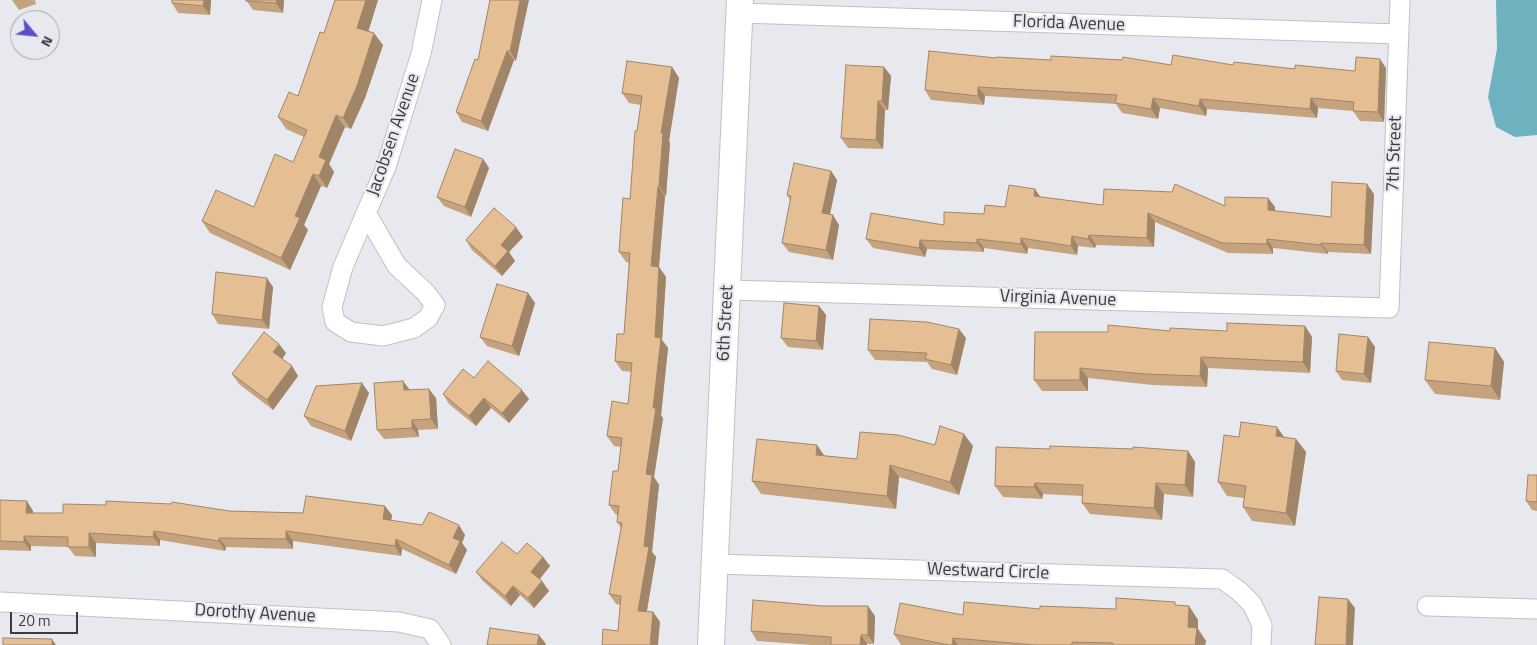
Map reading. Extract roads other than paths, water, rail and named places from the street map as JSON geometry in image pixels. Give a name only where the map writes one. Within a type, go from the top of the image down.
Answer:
[{"type":"street","name":"Jacobsen Avenue","points":[[366,213],[397,266],[425,292],[435,305],[428,318],[414,328],[383,336],[351,332],[334,322],[332,307],[343,267],[366,213],[386,167],[421,54],[432,0]]},
{"type":"street","name":"7th Street","points":[[1389,308],[1400,0]]},
{"type":"street","name":"Florida Avenue","points":[[740,7],[1399,34]]},
{"type":"street","name":"6th Street","points":[[711,645],[740,7]]},
{"type":"street","name":"Virginia Avenue","points":[[727,290],[1389,308]]},
{"type":"street","name":"Westward Circle","points":[[714,564],[1222,579],[1239,591],[1252,604],[1262,625],[1261,645]]},
{"type":"street","name":"Dorothy Avenue","points":[[0,602],[399,622],[430,629],[441,645]]},
{"type":"street","points":[[1427,606],[1537,609]]},
{"type":"water","points":[[1496,0],[1537,0],[1537,135],[1515,137],[1496,127],[1488,97],[1497,49]]}]
